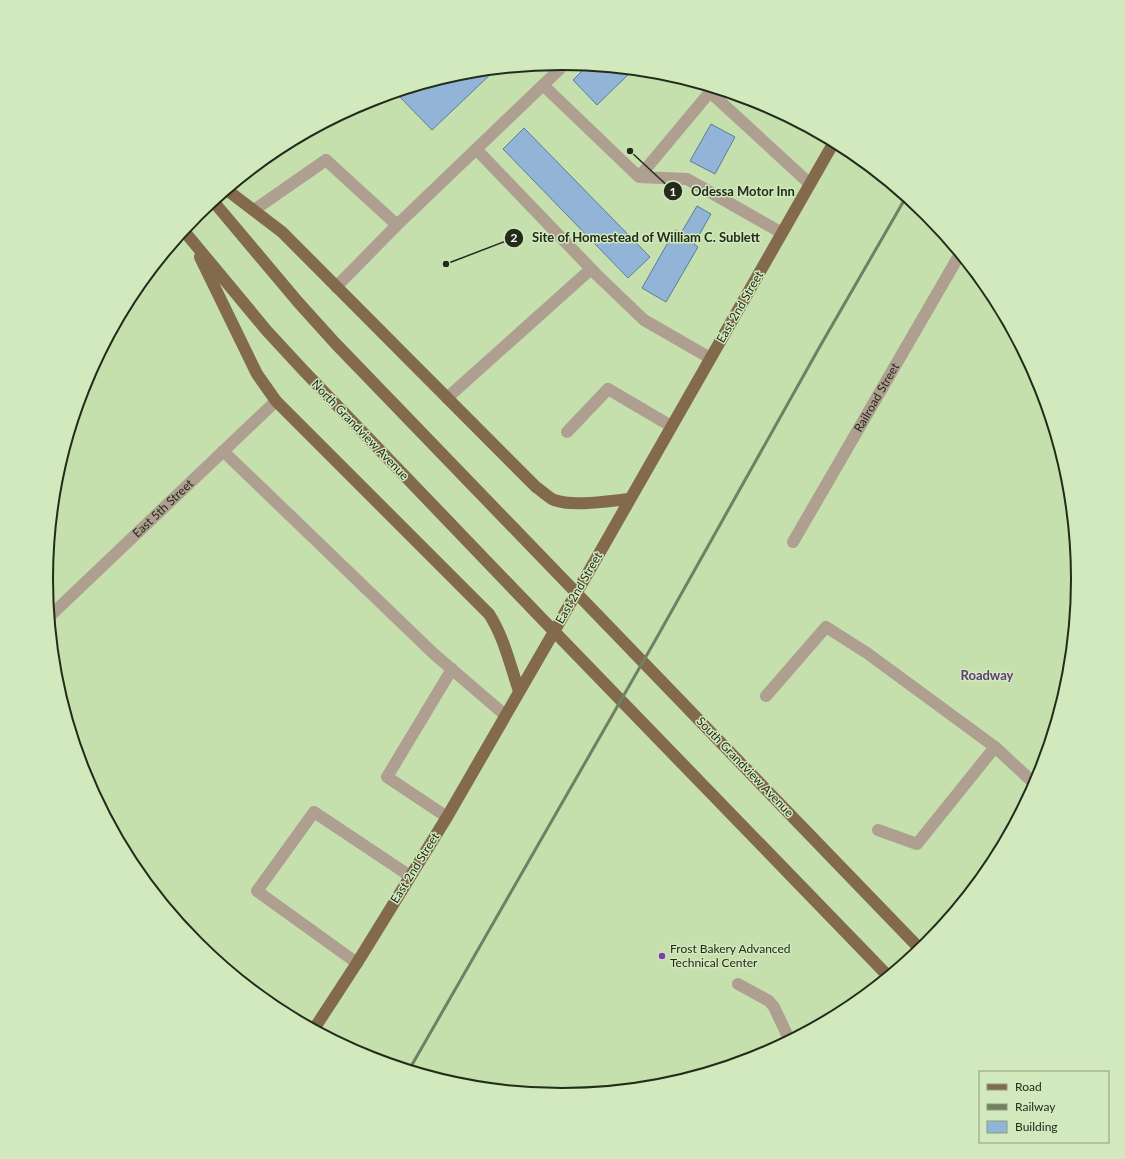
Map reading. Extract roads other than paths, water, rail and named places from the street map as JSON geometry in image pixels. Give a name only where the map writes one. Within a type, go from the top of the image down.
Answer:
[{"type":"main road","name":"East 2nd Street","points":[[316,1025],[357,963],[447,817],[831,147]]},
{"type":"main road","points":[[231,193],[282,232],[536,487],[552,499],[572,504],[630,499]]},
{"type":"main road","name":"South Grandview Avenue","points":[[217,205],[298,302],[335,343],[917,946]]},
{"type":"main road","points":[[188,235],[257,374],[276,401],[489,614],[496,624],[501,636],[519,691]]},
{"type":"main road","name":"North Grandview Avenue","points":[[188,235],[267,331],[293,360],[886,973]]},
{"type":"street","points":[[336,286],[397,225],[559,70]]},
{"type":"street","points":[[543,85],[639,177],[687,179],[782,233]]},
{"type":"street","points":[[639,177],[710,92],[810,184]]},
{"type":"street","points":[[476,149],[591,269],[644,320],[710,358]]},
{"type":"street","points":[[254,210],[326,160],[397,225]]},
{"type":"street","name":"Railroad Street","points":[[793,542],[958,258]]},
{"type":"street","points":[[447,398],[591,269]]},
{"type":"street","points":[[567,432],[608,389],[671,426]]},
{"type":"street","name":"East 5th Street","points":[[54,612],[276,401]]},
{"type":"street","points":[[223,451],[428,648],[505,715]]},
{"type":"street","points":[[766,696],[826,627],[867,653],[995,747],[1031,779]]},
{"type":"street","points":[[447,817],[387,777],[452,669]]},
{"type":"street","points":[[878,830],[917,844],[995,747]]},
{"type":"street","points":[[357,963],[257,891],[314,812],[410,876]]},
{"type":"street","points":[[738,984],[769,1001],[774,1007],[788,1036]]},
{"type":"railway","points":[[411,1066],[656,639],[819,348],[904,201]]},
{"type":"place","name":"Odessa Motor Inn","points":[[630,151]]},
{"type":"place","name":"Site of Homestead of William C. Sublett","points":[[446,264]]},
{"type":"place","name":"Frost Bakery Advanced Technical Center","points":[[662,956]]},
{"type":"district","name":"Roadway","points":[[987,675]]}]
